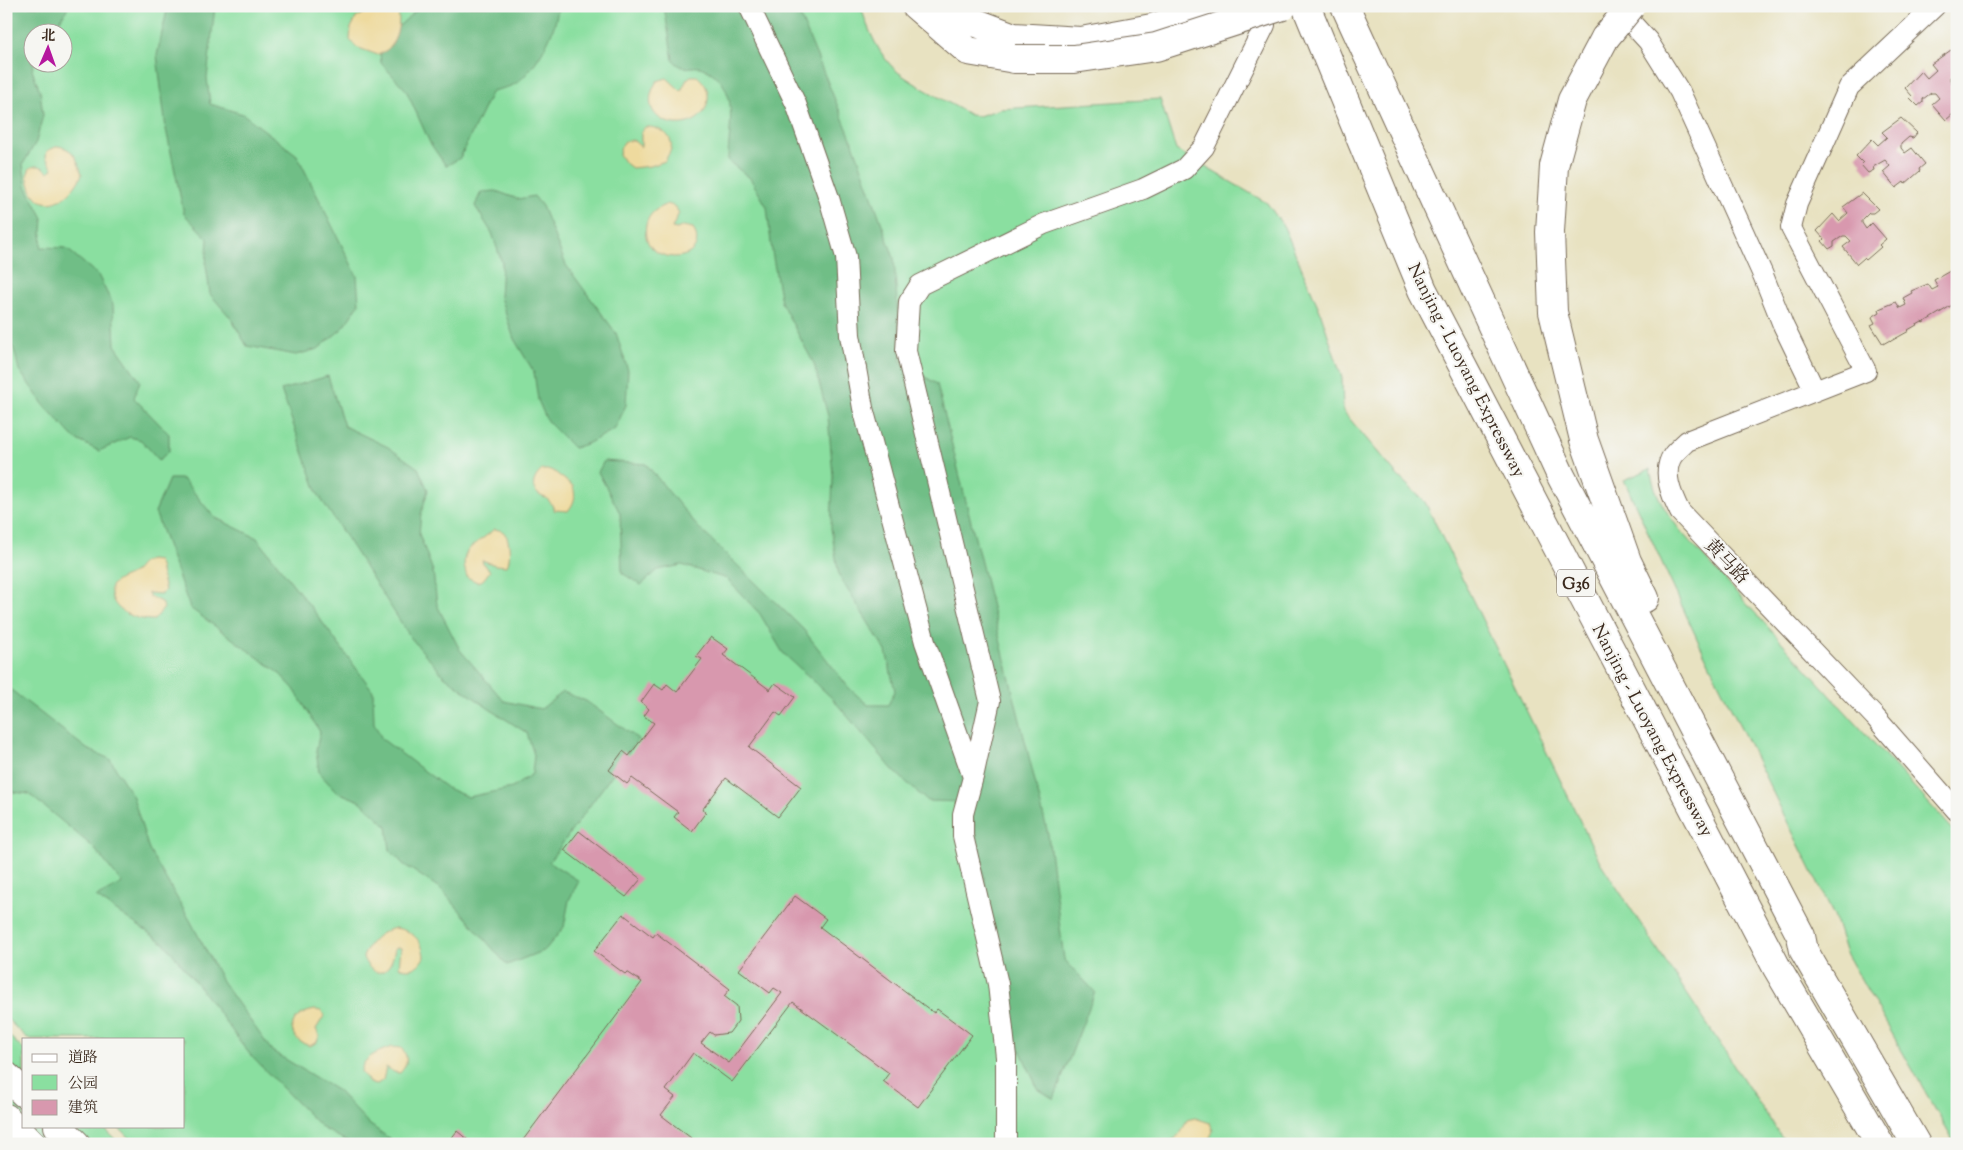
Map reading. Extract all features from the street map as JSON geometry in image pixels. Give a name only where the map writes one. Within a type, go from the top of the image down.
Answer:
[{"type":"main road","points":[[916,6],[968,51],[1081,41],[1152,28],[1218,6]]},
{"type":"main road","points":[[946,6],[953,14],[1014,48],[1074,59],[1156,47],[1284,6],[1423,290]]},
{"type":"main road","name":"Nanjing - Luoyang Expressway","points":[[1306,6],[1423,290],[1777,968],[1880,1144]]},
{"type":"main road","name":"Nanjing - Luoyang Expressway","points":[[1345,6],[1561,476],[1800,936],[1804,951],[1916,1144]]},
{"type":"main road","points":[[1631,6],[1605,38],[1572,100],[1554,166],[1550,232],[1553,312],[1584,440],[1627,560],[1800,936]]},
{"type":"main road","points":[[6,1076],[22,1091]]},
{"type":"main road","points":[[6,1118],[32,1144]]},
{"type":"main road","points":[[60,1128],[76,1144]]},
{"type":"street","points":[[749,6],[796,104],[829,198],[846,257],[850,335],[863,408],[925,642],[973,777]]},
{"type":"street","points":[[1616,6],[1648,41],[1680,92],[1763,275],[1783,325],[1815,391]]},
{"type":"street","name":"黄马路","points":[[1935,6],[1849,86],[1797,204],[1791,228],[1866,371],[1687,441],[1672,457],[1668,469],[1670,489],[1680,512],[1875,717],[1957,811]]},
{"type":"street","points":[[1006,1144],[1006,1057],[998,984],[963,836],[962,814],[973,777],[990,701],[906,351],[909,302],[920,285],[1044,224],[1143,189],[1184,169],[1204,147],[1265,25]]},
{"type":"green space","points":[[6,6],[861,6],[875,42],[892,67],[916,84],[970,115],[979,116],[1000,109],[1160,99],[1176,150],[1267,203],[1284,227],[1320,311],[1342,378],[1343,411],[1397,475],[1425,502],[1600,862],[1786,1144],[135,1144],[119,1128],[185,1128],[185,1038],[27,1038],[6,1018]]},
{"type":"green space","points":[[6,6],[69,6],[59,22],[22,22],[22,72],[33,72],[40,91],[43,115],[36,142],[23,164],[26,186],[43,218],[41,247],[66,248],[98,275],[113,305],[115,345],[140,381],[134,398],[169,434],[169,451],[159,460],[141,440],[130,437],[99,451],[75,439],[43,404],[19,370],[14,349],[6,339]]},
{"type":"green space","points":[[168,6],[215,6],[207,78],[210,104],[243,114],[297,155],[357,276],[359,304],[343,328],[318,349],[296,355],[247,346],[230,317],[210,294],[206,265],[208,239],[184,214],[166,129],[157,55]]},
{"type":"green space","points":[[421,6],[558,6],[557,16],[550,37],[539,58],[518,82],[509,87],[492,91],[460,158],[446,166],[430,143],[406,90],[381,63],[379,44]]},
{"type":"green space","points":[[664,6],[796,6],[853,143],[894,258],[901,362],[937,384],[1048,834],[1064,959],[1095,992],[1054,1099],[1038,1089],[1014,1037],[970,802],[927,801],[894,771],[832,698],[783,653],[760,614],[727,579],[682,565],[658,570],[641,585],[622,573],[620,513],[598,472],[604,461],[646,464],[697,526],[803,629],[849,688],[868,705],[888,705],[895,691],[886,651],[839,576],[831,528],[833,476],[828,416],[814,364],[781,302],[772,252],[767,207],[750,178],[728,161],[730,109],[729,97],[724,86],[717,77],[705,69],[683,67],[673,60]]},
{"type":"green space","points":[[496,191],[518,199],[534,196],[542,206],[566,265],[616,333],[628,370],[626,405],[615,429],[589,443],[574,448],[547,421],[538,400],[534,372],[514,339],[500,297],[502,263],[492,233],[475,206],[481,192]]},
{"type":"green space","points":[[328,376],[344,426],[388,447],[418,468],[428,490],[421,514],[419,534],[433,571],[437,605],[460,650],[504,701],[541,709],[563,692],[586,701],[638,739],[549,862],[579,881],[569,900],[564,927],[545,950],[507,965],[441,889],[403,864],[390,850],[387,826],[360,801],[337,792],[319,773],[316,750],[320,732],[294,689],[278,672],[190,608],[155,512],[169,479],[183,479],[214,517],[257,538],[373,691],[374,723],[382,739],[447,788],[468,797],[512,788],[532,774],[534,755],[527,733],[444,676],[411,638],[318,494],[281,390]]},
{"type":"green space","points":[[1650,469],[1662,504],[1683,534],[1957,834],[1957,1144],[1955,1144],[1845,951],[1834,916],[1699,643],[1624,480]]},
{"type":"green space","points":[[6,686],[87,749],[110,759],[133,797],[149,850],[191,922],[222,981],[272,1051],[338,1091],[369,1124],[390,1139],[390,1144],[352,1144],[322,1128],[251,1056],[165,944],[96,897],[122,883],[93,847],[29,794],[6,791]]},
{"type":"green space","points":[[6,1033],[22,1048],[22,1128],[104,1128],[120,1144],[6,1144]]},
{"type":"sand","points":[[369,6],[396,6],[399,16],[397,34],[394,40],[388,49],[378,55],[356,47],[350,40],[351,28],[356,18],[366,12]]},
{"type":"sand","points":[[691,76],[697,76],[707,89],[708,99],[703,112],[694,120],[682,124],[670,123],[659,118],[652,109],[651,97],[657,81],[667,78],[681,91],[687,79]]},
{"type":"sand","points":[[645,127],[655,128],[664,132],[670,139],[671,149],[665,161],[651,166],[632,168],[624,162],[619,154],[621,147],[624,142],[633,140],[641,147],[641,132]]},
{"type":"sand","points":[[58,146],[72,152],[82,174],[75,187],[63,198],[50,203],[43,202],[32,192],[27,175],[30,168],[35,166],[42,167],[48,172],[53,169],[46,157],[47,151]]},
{"type":"sand","points":[[668,204],[675,207],[679,213],[672,228],[677,229],[683,226],[693,228],[697,241],[693,250],[685,255],[674,257],[663,255],[653,249],[647,239],[646,225],[651,214]]},
{"type":"sand","points":[[542,470],[552,470],[573,486],[574,499],[568,511],[554,510],[549,501],[535,490],[536,476]]},
{"type":"sand","points":[[494,529],[500,530],[507,537],[509,549],[508,563],[507,566],[495,565],[482,560],[490,571],[483,580],[477,582],[467,577],[464,559],[470,548]]},
{"type":"sand","points":[[150,560],[158,561],[165,590],[162,594],[148,593],[149,596],[161,602],[164,608],[154,620],[146,620],[131,616],[118,607],[111,594],[111,586]]},
{"type":"sand","points":[[395,928],[406,931],[419,941],[424,957],[414,968],[399,967],[401,948],[398,947],[395,948],[387,968],[376,972],[369,967],[363,957],[375,938]]},
{"type":"sand","points":[[315,1010],[322,1011],[324,1016],[316,1029],[319,1036],[317,1042],[310,1046],[298,1040],[292,1028],[295,1020],[300,1015]]},
{"type":"sand","points":[[392,1047],[401,1048],[404,1051],[406,1057],[405,1067],[400,1073],[386,1067],[383,1080],[377,1084],[370,1083],[361,1072],[365,1062],[372,1055]]},
{"type":"sand","points":[[1195,1118],[1210,1123],[1213,1131],[1207,1144],[1147,1144],[1174,1139],[1179,1136],[1187,1120]]},
{"type":"building","points":[[1951,50],[1957,57],[1957,71],[1950,77],[1950,80],[1954,86],[1957,84],[1957,115],[1953,114],[1946,120],[1932,104],[1939,98],[1935,93],[1931,93],[1923,99],[1923,102],[1918,106],[1910,98],[1912,96],[1905,88],[1921,71],[1927,78],[1936,70],[1931,64]]},
{"type":"building","points":[[1901,118],[1917,133],[1913,138],[1909,137],[1901,144],[1901,148],[1905,153],[1912,148],[1925,164],[1905,184],[1904,182],[1896,188],[1883,172],[1890,166],[1885,160],[1873,167],[1874,170],[1868,173],[1861,165],[1863,163],[1856,156],[1872,139],[1878,145],[1887,137],[1882,132]]},
{"type":"building","points":[[1862,193],[1878,209],[1873,213],[1869,213],[1862,220],[1862,223],[1866,229],[1872,223],[1886,239],[1879,245],[1881,247],[1866,260],[1864,258],[1857,264],[1843,247],[1851,241],[1846,236],[1834,242],[1834,246],[1829,249],[1817,231],[1833,214],[1839,221],[1848,213],[1843,207]]},
{"type":"building","points":[[1957,267],[1957,304],[1883,344],[1871,325],[1875,323],[1872,317],[1880,312],[1879,309],[1896,302],[1900,308],[1906,305],[1903,298],[1912,293],[1911,291],[1928,284],[1932,290],[1938,287],[1934,280]]},
{"type":"building","points":[[711,637],[728,649],[723,655],[770,690],[775,683],[795,697],[781,716],[775,712],[749,747],[801,787],[778,817],[726,778],[702,810],[706,812],[692,831],[674,817],[678,812],[632,778],[627,784],[609,770],[623,751],[629,756],[654,723],[644,716],[649,709],[641,702],[654,684],[663,690],[667,684],[677,692],[702,659],[696,656]]},
{"type":"building","points":[[579,831],[641,879],[626,897],[564,850]]},
{"type":"building","points":[[795,896],[826,919],[820,927],[934,1013],[937,1009],[972,1035],[918,1107],[883,1081],[889,1073],[793,1002],[732,1082],[693,1053],[666,1090],[675,1097],[661,1115],[695,1141],[693,1144],[520,1144],[642,982],[627,972],[625,974],[594,951],[623,914],[653,937],[656,933],[730,989],[724,996],[737,1006],[738,1021],[729,1033],[714,1035],[710,1032],[701,1043],[729,1063],[782,993],[774,988],[770,993],[739,970]]},
{"type":"building","points":[[457,1131],[473,1144],[447,1144]]}]
